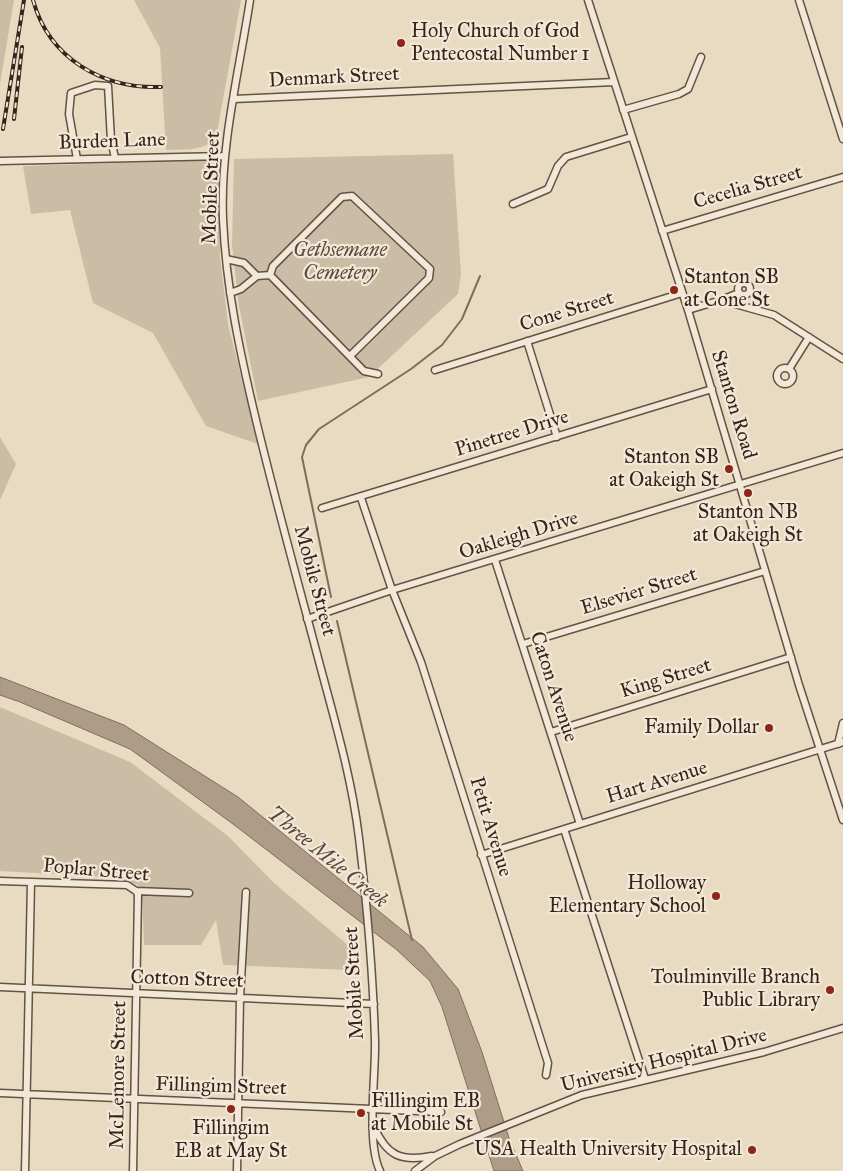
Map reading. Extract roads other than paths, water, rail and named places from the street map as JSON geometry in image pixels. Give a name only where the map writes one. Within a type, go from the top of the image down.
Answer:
[{"type":"street","name":"Mobile Street","points":[[250,0],[225,156],[223,217],[233,324],[261,443],[350,781],[371,950],[374,1004],[375,1161],[380,1171]]},
{"type":"street","name":"Stanton Road","points":[[588,0],[688,310],[791,657],[843,820]]},
{"type":"street","points":[[799,0],[843,139]]},
{"type":"street","points":[[623,110],[679,94],[688,89],[702,57]]},
{"type":"street","name":"Denmark Street","points":[[234,99],[614,82]]},
{"type":"street","points":[[77,159],[70,114],[72,93],[95,85],[108,86],[111,140],[115,158]]},
{"type":"street","points":[[513,204],[548,190],[558,166],[566,157],[632,136]]},
{"type":"street","name":"Burden Lane","points":[[0,161],[225,156]]},
{"type":"street","name":"Cecelia Street","points":[[662,231],[843,177]]},
{"type":"street","points":[[270,275],[273,266],[342,197],[352,196],[430,269],[429,278],[350,356]]},
{"type":"street","points":[[226,259],[244,262],[257,276]]},
{"type":"street","points":[[230,293],[241,289],[257,276],[270,275],[364,371],[378,374]]},
{"type":"street","name":"Cone Street","points":[[435,370],[682,293]]},
{"type":"street","points":[[688,310],[739,293]]},
{"type":"street","points":[[721,300],[774,315],[843,359]]},
{"type":"street","points":[[789,369],[809,337]]},
{"type":"street","points":[[527,341],[557,437]]},
{"type":"street","name":"Pinetree Drive","points":[[322,508],[361,498],[712,389]]},
{"type":"street","name":"Oakleigh Drive","points":[[308,619],[392,590],[843,453]]},
{"type":"street","name":"Petit Avenue","points":[[361,498],[392,590],[422,662],[481,855],[548,1062],[546,1075]]},
{"type":"street","name":"Caton Avenue","points":[[495,560],[580,824]]},
{"type":"street","name":"Elsevier Street","points":[[523,644],[766,571]]},
{"type":"street","name":"King Street","points":[[551,732],[791,657]]},
{"type":"street","points":[[841,743],[843,723]]},
{"type":"street","name":"Hart Avenue","points":[[481,855],[841,743]]},
{"type":"street","points":[[564,829],[645,1079]]},
{"type":"street","name":"Poplar Street","points":[[0,881],[128,885],[136,891],[188,893]]},
{"type":"street","points":[[25,1171],[31,882]]},
{"type":"street","name":"McLemore Street","points":[[133,1171],[137,994],[138,894],[136,891]]},
{"type":"street","points":[[237,1171],[240,998],[246,892]]},
{"type":"street","name":"Cotton Street","points":[[0,987],[374,1004]]},
{"type":"street","name":"University Hospital Drive","points":[[415,1171],[435,1156],[460,1144],[592,1092],[764,1052],[843,1028]]},
{"type":"street","name":"Fillingim Street","points":[[0,1093],[441,1112]]},
{"type":"street","points":[[374,1125],[383,1144],[396,1155],[415,1159],[435,1156]]},
{"type":"street","points":[[375,1161],[376,1171]]},
{"type":"waterway","points":[[331,597],[302,457],[306,445],[319,429],[411,369],[442,345],[462,319],[480,276]]},
{"type":"waterway","name":"Three Mile Creek","points":[[337,621],[412,940]]},
{"type":"railway","points":[[3,129],[24,0]]},
{"type":"railway","points":[[33,0],[41,21],[52,39],[65,54],[81,66],[99,76],[119,83],[161,87]]},
{"type":"railway","points":[[14,119],[22,47]]},
{"type":"place","name":"Holy Church of God Pentecostal Number 1","points":[[401,43]]},
{"type":"place","name":"Stanton SB at Cone St","points":[[674,290]]},
{"type":"place","name":"Stanton SB at Oakeigh St","points":[[729,469]]},
{"type":"place","name":"Stanton NB at Oakeigh St","points":[[748,493]]},
{"type":"place","name":"Family Dollar","points":[[769,728]]},
{"type":"place","name":"Holloway Elementary School","points":[[716,896]]},
{"type":"place","name":"Toulminville Branch Public Library","points":[[830,990]]},
{"type":"place","name":"Fillingim EB at May St","points":[[231,1109]]},
{"type":"place","name":"Fillingim EB at Mobile St","points":[[361,1113]]},
{"type":"place","name":"USA Health University Hospital","points":[[752,1150]]},
{"type":"park label","name":"Gethsemane Cemetery","points":[[340,262]]}]
